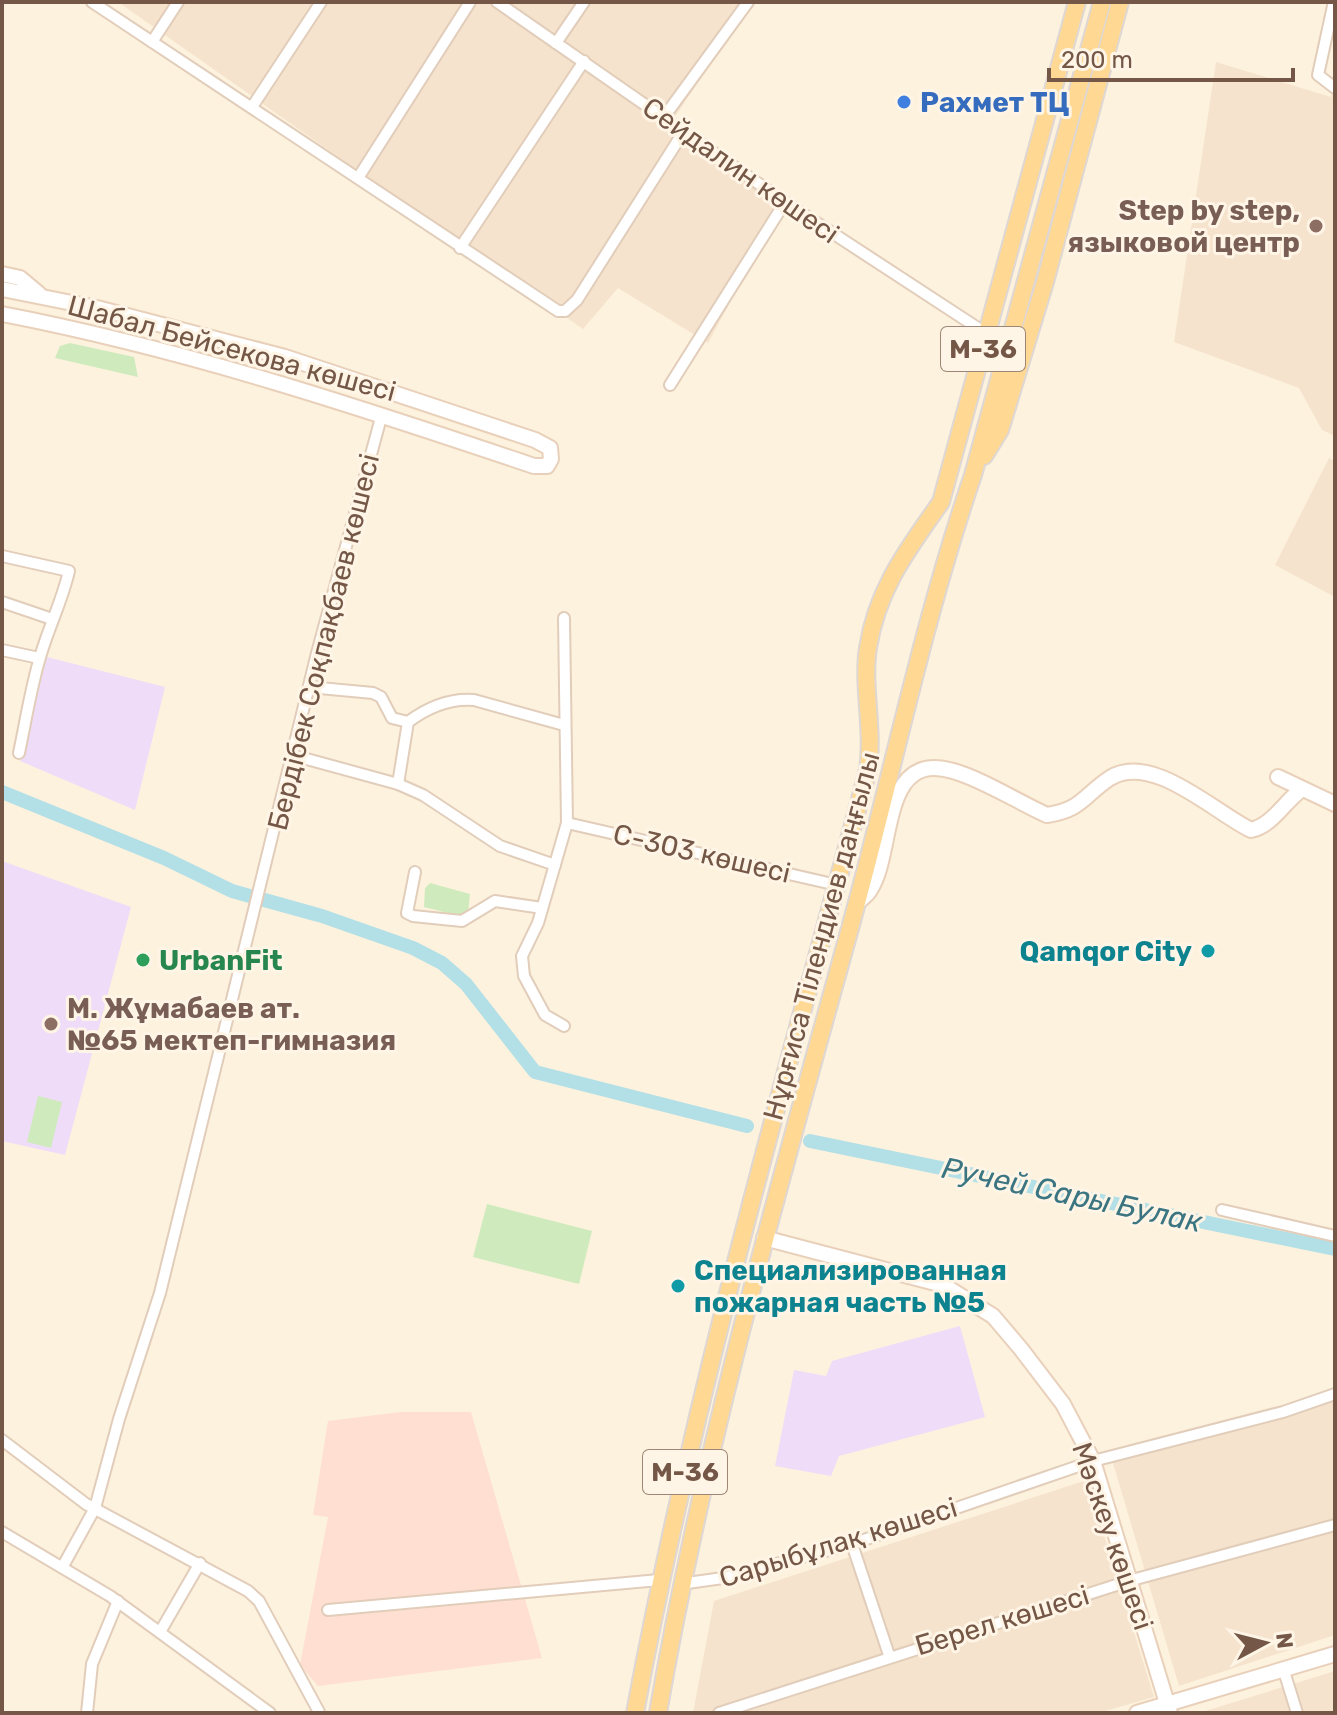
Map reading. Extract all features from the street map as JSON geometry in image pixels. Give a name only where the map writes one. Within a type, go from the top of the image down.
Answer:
[{"type":"main road","name":"Нұрғиса Тілендиев даңғылы","points":[[742,1232],[794,1049],[872,740],[867,649],[886,583],[902,555],[941,502],[1077,2]]},
{"type":"main road","name":"Нұрғиса Тілендиев даңғылы","points":[[764,1238],[857,903],[929,617],[973,475],[1102,2]]},
{"type":"main road","points":[[973,475],[1000,430],[1045,282],[1120,2]]},
{"type":"main road","points":[[1087,55],[1115,21]]},
{"type":"main road","points":[[1020,213],[1033,214],[1042,223]]},
{"type":"main road","points":[[2,274],[20,278],[42,297]]},
{"type":"main road","name":"Шабал Бейсекова көшесі","points":[[2,289],[285,357],[393,391],[550,448],[550,463],[534,466],[382,414],[190,357],[6,317]]},
{"type":"main road","points":[[941,502],[962,508]]},
{"type":"main road","points":[[857,903],[871,890],[895,801],[906,781],[931,767],[955,771],[1047,815],[1080,806],[1094,790],[1122,772],[1151,773],[1251,830],[1270,821],[1302,789]]},
{"type":"main road","points":[[1278,777],[1335,804]]},
{"type":"main road","points":[[794,1049],[815,1055]]},
{"type":"main road","name":"Мәскеу көшесі","points":[[742,1232],[958,1292],[993,1316],[1063,1404],[1093,1461],[1132,1580],[1168,1708]]},
{"type":"main road","name":"M-36","points":[[635,1713],[659,1580],[742,1232]]},
{"type":"main road","name":"M-36","points":[[658,1713],[680,1584],[764,1238]]},
{"type":"main road","name":"Сарыбұлақ көшесі","points":[[659,1580],[680,1584]]},
{"type":"main road","points":[[1137,1713],[1168,1708],[1283,1668],[1335,1654]]},
{"type":"street","points":[[92,2],[558,311],[565,311],[577,300],[684,131]]},
{"type":"street","points":[[152,42],[178,2]]},
{"type":"street","points":[[252,107],[321,2]]},
{"type":"street","points":[[358,178],[470,2]]},
{"type":"street","name":"Сейдалин көшесі","points":[[497,2],[785,202],[987,334]]},
{"type":"street","points":[[556,43],[584,2]]},
{"type":"street","points":[[664,117],[748,2]]},
{"type":"street","points":[[1330,4],[1318,75],[1335,88]]},
{"type":"street","points":[[460,248],[584,61]]},
{"type":"street","points":[[670,385],[785,202]]},
{"type":"street","name":"Бердібек Соқпақбаев көшесі","points":[[95,1508],[153,1313],[266,870],[309,687],[382,414]]},
{"type":"street","points":[[2,556],[69,571],[60,611],[52,619],[39,658],[19,753]]},
{"type":"street","points":[[2,602],[52,619]]},
{"type":"street","points":[[564,618],[567,823],[542,908],[522,956],[524,976],[545,1015],[564,1026]]},
{"type":"street","points":[[2,650],[39,658]]},
{"type":"street","points":[[309,687],[373,693],[381,697],[392,718],[408,722],[432,708],[460,699],[564,725]]},
{"type":"street","points":[[398,784],[408,722]]},
{"type":"street","points":[[292,755],[398,784],[423,795],[509,851],[555,865]]},
{"type":"street","name":"С-303 көшесі","points":[[567,823],[837,885]]},
{"type":"street","points":[[415,872],[407,901],[407,913],[413,916],[462,921],[495,901],[542,908]]},
{"type":"street","points":[[1222,1210],[1335,1236]]},
{"type":"street","name":"Сарыбұлақ көшесі","points":[[680,1584],[723,1578],[852,1544],[1093,1461],[1283,1412],[1335,1394]]},
{"type":"street","points":[[2,1440],[95,1508],[200,1563],[259,1601],[317,1713]]},
{"type":"street","points":[[63,1566],[95,1508]]},
{"type":"street","name":"Берел көшесі","points":[[719,1713],[889,1655],[1132,1580],[1335,1525]]},
{"type":"street","points":[[2,1532],[118,1601],[270,1713]]},
{"type":"street","points":[[852,1544],[889,1655]]},
{"type":"street","points":[[160,1632],[200,1563]]},
{"type":"street","name":"Сарыбұлақ көшесі","points":[[328,1610],[659,1580]]},
{"type":"street","points":[[87,1713],[92,1664],[118,1601]]},
{"type":"street","points":[[1283,1668],[1297,1713]]},
{"type":"shaded area","points":[[118,2],[752,2],[668,127],[783,205],[708,343],[618,288],[583,329]]},
{"type":"shaded area","points":[[1216,62],[1331,97],[1335,85],[1335,436],[1322,430],[1299,388],[1174,342]]},
{"type":"shaded area","points":[[1329,458],[1335,461],[1335,597],[1275,565]]},
{"type":"shaded area","points":[[47,657],[165,687],[135,810],[20,761]]},
{"type":"shaded area","name":"М. Жұмабаев ат. №65 мектеп-гимназия","points":[[2,861],[131,907],[65,1155],[2,1141]]},
{"type":"shaded area","points":[[960,1326],[985,1417],[839,1456],[831,1476],[775,1466],[794,1370],[826,1376],[832,1361]]},
{"type":"shaded area","points":[[1335,1393],[1335,1635],[1179,1686],[1113,1463]]},
{"type":"shaded area","points":[[401,1412],[471,1412],[542,1658],[318,1686],[300,1665],[328,1517],[313,1515],[328,1421]]},
{"type":"shaded area","points":[[1087,1480],[1154,1697],[1098,1713],[693,1713],[714,1601]]},
{"type":"shaded area","points":[[1335,1671],[1335,1713],[1199,1713]]},
{"type":"green space","points":[[70,343],[134,357],[138,377],[55,358],[60,346]]},
{"type":"green space","points":[[430,883],[470,894],[468,914],[464,917],[424,907],[425,888]]},
{"type":"green space","points":[[38,1096],[62,1102],[51,1148],[27,1142]]},
{"type":"green space","points":[[487,1204],[592,1231],[579,1284],[473,1257]]},
{"type":"waterway","points":[[2,792],[164,858],[232,891],[322,916],[413,948],[442,963],[466,984],[535,1072],[747,1126]]},
{"type":"waterway","name":"Ручей Сары Булак","points":[[810,1141],[1335,1249]]},
{"type":"place","name":"Рахмет ТЦ","points":[[904,102]]},
{"type":"place","name":"Step by step, языковой центр","points":[[1316,226]]},
{"type":"place","name":"Qamqor City","points":[[1208,951]]},
{"type":"place","name":"UrbanFit","points":[[143,960]]},
{"type":"place","name":"М. Жұмабаев ат. №65 мектеп-гимназия","points":[[51,1024]]},
{"type":"place","name":"Специализированная пожарная часть №5","points":[[678,1286]]}]
